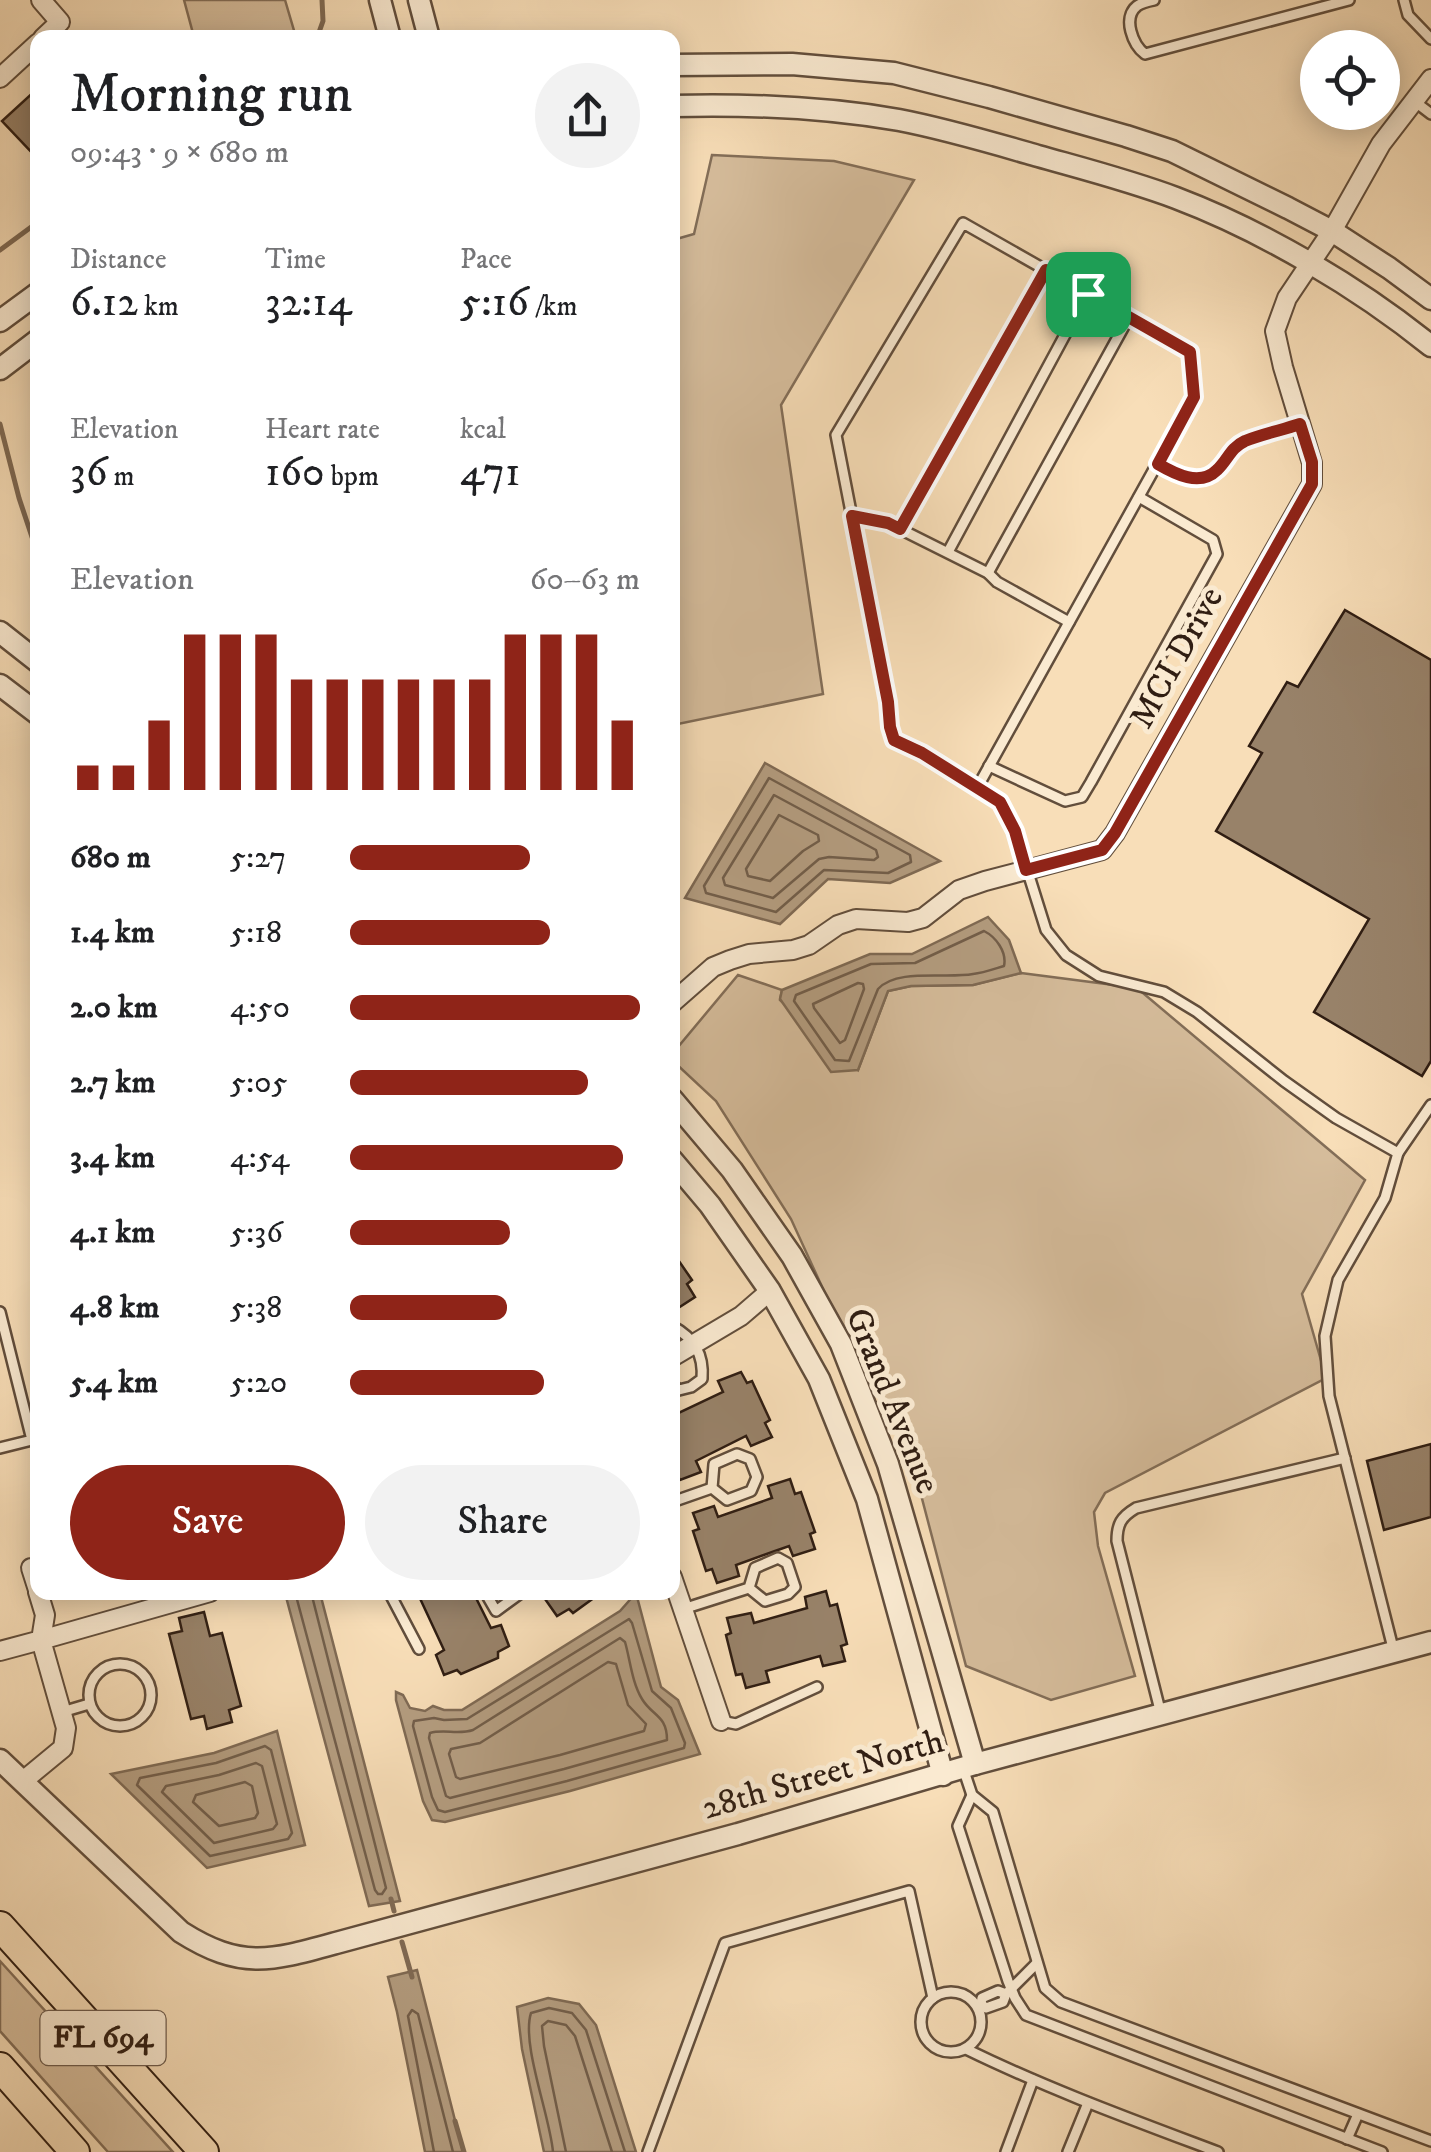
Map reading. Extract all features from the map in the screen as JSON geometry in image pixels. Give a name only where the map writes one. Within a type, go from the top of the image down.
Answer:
[{"type":"highway","name":"FL 694","points":[[0,1926],[204,2152]]},
{"type":"highway","name":"FL 694","points":[[0,2067],[75,2152]]},
{"type":"street","points":[[41,0],[60,22],[52,30]]},
{"type":"street","points":[[380,0],[388,30]]},
{"type":"street","points":[[418,0],[427,30]]},
{"type":"street","points":[[0,78],[30,50]]},
{"type":"street","points":[[680,65],[792,64],[894,73],[1172,151],[1332,231],[1431,299]]},
{"type":"street","name":"MCI Drive","points":[[680,996],[713,967],[730,960],[794,950],[809,945],[838,924],[856,919],[908,922],[923,918],[959,890],[1102,850],[1312,484],[1312,462],[1276,331],[1287,298],[1332,231],[1380,144],[1431,79]]},
{"type":"street","points":[[680,106],[794,107],[900,120],[1133,183],[1236,225],[1311,264],[1431,346]]},
{"type":"street","points":[[0,322],[30,299]]},
{"type":"street","points":[[0,369],[30,346]]},
{"type":"street","points":[[0,632],[30,656]]},
{"type":"street","points":[[0,685],[30,708]]},
{"type":"street","name":"Grand Avenue","points":[[680,1108],[732,1170],[801,1272],[841,1344],[888,1464],[960,1769]]},
{"type":"street","name":"Grand Avenue","points":[[680,1169],[770,1291],[819,1379],[867,1499],[960,1769]]},
{"type":"street","points":[[680,1352],[741,1316],[770,1291],[801,1272]]},
{"type":"street","points":[[680,1598],[721,1722]]},
{"type":"street","points":[[0,1760],[22,1781],[63,1748],[66,1728],[41,1640],[45,1615],[40,1600]]},
{"type":"street","points":[[0,1651],[156,1600]]},
{"type":"street","name":"28th Street North","points":[[22,1781],[181,1932],[231,1957],[262,1959],[308,1951],[1431,1642]]},
{"type":"lane","points":[[1154,0],[1139,4],[1131,14],[1136,47],[1145,54],[1350,0]]},
{"type":"lane","points":[[1404,0],[1408,15],[1431,39]]},
{"type":"lane","points":[[1414,101],[1431,114]]},
{"type":"lane","points":[[977,788],[1194,397],[1190,352],[962,223],[836,435],[894,740],[1000,802],[1015,831],[1046,930],[1066,956],[1099,976],[1164,992],[1197,1012],[1336,1118],[1398,1153]]},
{"type":"lane","points":[[900,529],[1046,270]]},
{"type":"lane","points":[[948,552],[1088,294]]},
{"type":"lane","points":[[988,573],[1129,318]]},
{"type":"lane","points":[[1158,464],[1196,479],[1216,473],[1231,450],[1244,442],[1300,424]]},
{"type":"lane","points":[[989,766],[1065,801],[1082,797],[1091,782],[1216,554],[1213,540],[1140,497]]},
{"type":"lane","points":[[852,516],[888,523],[948,552],[1069,622]]},
{"type":"lane","points":[[1394,1652],[1329,1396],[1324,1336],[1338,1280],[1385,1198],[1398,1153],[1431,1104]]},
{"type":"lane","points":[[0,1312],[30,1432]]},
{"type":"lane","points":[[680,1332],[695,1344],[703,1364],[702,1379],[680,1390]]},
{"type":"lane","points":[[0,1448],[30,1440]]},
{"type":"lane","points":[[736,1454],[750,1459],[756,1477],[751,1491],[727,1500],[712,1488],[714,1464],[736,1454]]},
{"type":"lane","points":[[1161,1714],[1116,1540],[1117,1525],[1136,1508],[1344,1458]]},
{"type":"lane","points":[[680,1499],[712,1488]]},
{"type":"lane","points":[[778,1558],[787,1563],[794,1587],[788,1594],[765,1601],[750,1588],[755,1568],[778,1558]]},
{"type":"lane","points":[[684,1609],[750,1588]]},
{"type":"lane","points":[[393,1600],[419,1649]]},
{"type":"lane","points":[[490,1600],[496,1610],[510,1600]]},
{"type":"lane","points":[[114,1664],[124,1664],[142,1673],[151,1692],[151,1702],[140,1720],[121,1727],[101,1721],[90,1704],[88,1694],[96,1674],[114,1664]]},
{"type":"lane","points":[[721,1722],[736,1724],[817,1687]]},
{"type":"lane","points":[[62,1712],[90,1704]]},
{"type":"lane","points":[[960,1769],[972,1795],[992,1812],[1045,1988],[1061,2002],[1431,2141]]},
{"type":"lane","points":[[972,1795],[958,1826],[1009,1991],[1026,2015],[1382,2152]]},
{"type":"lane","points":[[648,2152],[724,1943],[909,1891],[933,1998]]},
{"type":"lane","points":[[979,2005],[962,1994],[942,1993],[933,1998],[920,2024],[928,2042],[945,2052],[966,2049],[979,2036],[982,1998],[998,1990],[1009,1991],[1038,1963]]},
{"type":"lane","points":[[1152,2064],[1160,2039]]},
{"type":"lane","points":[[966,2049],[1088,2103],[1218,2152]]},
{"type":"lane","points":[[1006,2152],[1033,2080]]},
{"type":"lane","points":[[1068,2152],[1088,2103]]},
{"type":"lane","points":[[1347,2139],[1358,2114]]},
{"type":"shaded area","points":[[184,0],[285,0],[294,30],[192,30]]},
{"type":"shaded area","points":[[712,155],[834,161],[914,180],[781,405],[823,694],[680,724],[680,238],[694,234]]},
{"type":"shaded area","points":[[1021,973],[1137,988],[1365,1180],[1302,1294],[1326,1378],[1105,1493],[1094,1512],[1098,1546],[1135,1676],[1051,1700],[966,1666],[910,1453],[829,1302],[791,1219],[716,1101],[680,1068],[680,1045],[738,975],[782,990],[780,1000],[858,1070],[888,991],[911,986],[973,985]]},
{"type":"shaded area","points":[[0,1961],[173,2152],[108,2152],[0,2031]]},
{"type":"water","points":[[765,763],[940,861],[890,883],[828,879],[780,924],[685,898]]},
{"type":"water","points":[[988,917],[1009,940],[1021,973],[973,985],[911,986],[888,991],[858,1070],[831,1072],[780,999],[782,990],[870,954],[912,954]]},
{"type":"water","points":[[287,1600],[322,1600],[400,1901],[369,1906]]},
{"type":"water","points":[[630,1600],[638,1600],[661,1687],[678,1700],[700,1754],[445,1822],[432,1820],[423,1801],[396,1692],[403,1695],[410,1708],[462,1710],[620,1611]]},
{"type":"water","points":[[277,1731],[305,1845],[207,1868],[111,1774],[214,1753]]},
{"type":"water","points":[[417,1970],[463,2152],[425,2152],[388,1977]]},
{"type":"water","points":[[548,1998],[579,2004],[596,2025],[636,2152],[544,2152],[517,2007]]},
{"type":"building","points":[[30,95],[30,151],[2,121]]},
{"type":"building","points":[[1345,610],[1431,660],[1431,1061],[1422,1076],[1314,1012],[1369,919],[1216,831],[1262,753],[1249,746],[1287,682],[1298,687]]},
{"type":"building","points":[[680,1263],[692,1280],[687,1284],[695,1297],[680,1307]]},
{"type":"building","points":[[741,1372],[747,1383],[752,1381],[770,1420],[765,1423],[772,1437],[751,1446],[746,1436],[696,1461],[701,1472],[680,1480],[680,1412],[723,1392],[718,1381]]},
{"type":"building","points":[[1431,1444],[1431,1517],[1384,1530],[1367,1461]]},
{"type":"building","points":[[790,1479],[795,1494],[801,1492],[815,1532],[810,1534],[815,1549],[793,1556],[789,1546],[736,1565],[739,1576],[717,1583],[712,1569],[706,1571],[693,1531],[699,1529],[693,1513],[714,1506],[718,1517],[772,1498],[768,1486]]},
{"type":"building","points":[[826,1591],[830,1606],[837,1604],[847,1644],[841,1646],[845,1661],[823,1666],[820,1656],[766,1671],[769,1682],[746,1688],[742,1674],[736,1675],[726,1635],[731,1633],[727,1618],[751,1613],[754,1623],[807,1608],[805,1597]]},
{"type":"building","points":[[421,1600],[477,1600],[491,1628],[501,1625],[509,1646],[498,1652],[498,1658],[461,1674],[457,1670],[444,1675],[436,1655],[444,1650]]},
{"type":"building","points":[[546,1600],[591,1600],[573,1613],[569,1609],[557,1616]]},
{"type":"building","points":[[204,1612],[210,1636],[222,1633],[241,1706],[229,1710],[232,1722],[207,1729],[204,1716],[191,1719],[169,1634],[182,1631],[179,1618]]},
{"type":"waterway","points":[[320,30],[322,0]]},
{"type":"waterway","points":[[0,250],[30,228]]},
{"type":"waterway","points":[[0,424],[30,531]]},
{"type":"waterway","points":[[391,1899],[394,1911]]},
{"type":"waterway","points":[[402,1942],[412,1977]]},
{"type":"waterway","points":[[455,2121],[464,2152]]},
{"type":"route","points":[[1046,270],[1088,294],[1190,352],[1194,397],[1158,464],[1196,479],[1216,473],[1231,450],[1244,442],[1300,424],[1312,462],[1312,484],[1115,833],[1102,850],[1026,870],[1015,831],[1000,802],[894,740],[852,516],[900,529],[1046,270]]}]
